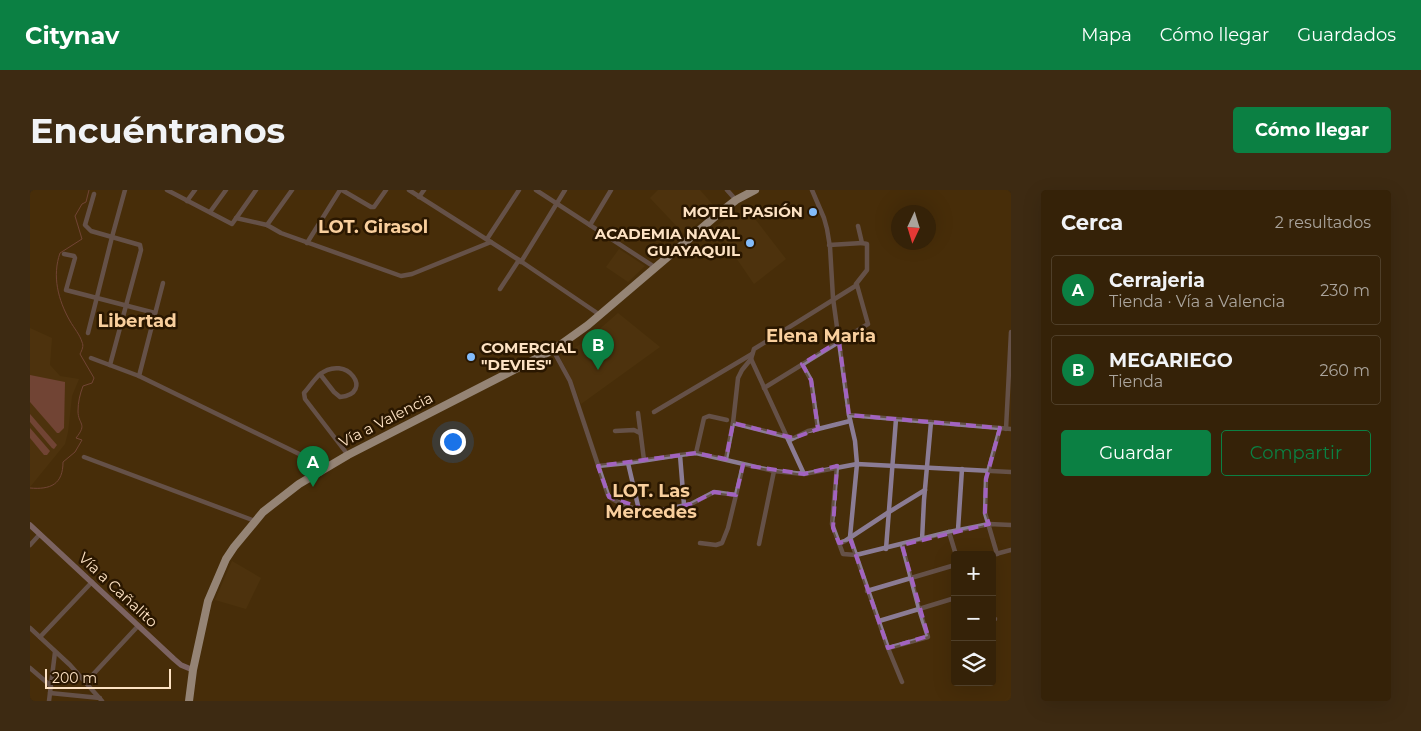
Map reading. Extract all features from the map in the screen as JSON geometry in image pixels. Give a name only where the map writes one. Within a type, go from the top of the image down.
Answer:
[{"type":"highway","name":"Vía a Valencia","points":[[189,701],[193,670],[208,601],[226,559],[255,521],[290,490],[326,467],[553,350],[600,315],[736,200],[755,190]]},
{"type":"main road","name":"Vía a Cañalito","points":[[30,525],[181,665],[193,670]]},
{"type":"street","points":[[88,333],[95,299],[125,190]]},
{"type":"street","points":[[167,190],[232,224],[256,190]]},
{"type":"street","points":[[187,201],[195,190]]},
{"type":"street","points":[[210,212],[226,190]]},
{"type":"street","points":[[267,225],[292,190]]},
{"type":"street","points":[[307,243],[341,190],[371,208],[374,207],[386,190]]},
{"type":"street","points":[[410,190],[489,240],[600,315]]},
{"type":"street","points":[[419,197],[424,190]]},
{"type":"street","points":[[236,218],[267,225],[281,233],[307,243],[401,276],[412,274],[489,240],[518,190]]},
{"type":"street","points":[[536,190],[656,268]]},
{"type":"street","points":[[500,289],[520,261],[564,190]]},
{"type":"street","points":[[590,225],[611,190]]},
{"type":"street","points":[[727,190],[736,200]]},
{"type":"street","points":[[812,190],[824,218],[830,245],[833,298],[849,415],[858,464],[850,537],[888,648],[902,682]]},
{"type":"street","points":[[94,194],[85,225],[91,231],[140,245],[141,248],[110,365]]},
{"type":"street","points":[[858,226],[862,243]]},
{"type":"street","points":[[738,378],[752,357],[754,349],[856,284],[867,270],[867,244],[830,245]]},
{"type":"street","points":[[64,254],[74,256],[75,258],[66,290],[155,313]]},
{"type":"street","points":[[139,376],[163,283]]},
{"type":"street","points":[[764,388],[868,323],[856,284]]},
{"type":"street","points":[[849,415],[1008,429],[1011,332]]},
{"type":"street","points":[[553,350],[570,381],[609,497],[639,510],[658,512],[692,504],[714,492],[736,495]]},
{"type":"street","points":[[654,412],[741,360],[752,357]]},
{"type":"street","points":[[752,357],[764,388],[804,474]]},
{"type":"street","points":[[91,358],[139,376],[326,467]]},
{"type":"street","points":[[726,459],[741,360]]},
{"type":"street","points":[[802,364],[811,380],[818,429]]},
{"type":"street","points":[[320,374],[337,396],[347,396],[357,388],[356,382],[346,369],[337,368],[320,374],[304,396],[348,455]]},
{"type":"street","points":[[638,413],[644,460]]},
{"type":"street","points":[[696,453],[704,418],[709,416],[727,420]]},
{"type":"street","points":[[886,549],[896,419]]},
{"type":"street","points":[[732,423],[789,439],[808,431],[850,421]]},
{"type":"street","points":[[922,540],[931,422]]},
{"type":"street","points":[[994,551],[990,524],[986,520],[985,513],[986,479],[1000,428]]},
{"type":"street","points":[[615,431],[634,430],[640,432]]},
{"type":"street","points":[[598,466],[696,453],[726,459],[743,465],[804,474],[836,466],[858,464],[1011,472]]},
{"type":"street","points":[[680,455],[684,505]]},
{"type":"street","points":[[84,457],[255,521]]},
{"type":"street","points":[[628,463],[639,510]]},
{"type":"street","points":[[700,542],[716,545],[724,541],[743,465]]},
{"type":"street","points":[[836,466],[832,520],[833,528],[844,554],[856,556],[949,532],[990,524],[1011,525]]},
{"type":"street","points":[[958,530],[962,468]]},
{"type":"street","points":[[758,544],[774,471]]},
{"type":"street","points":[[839,543],[925,490]]},
{"type":"street","points":[[949,532],[955,551]]},
{"type":"street","points":[[30,545],[40,534]]},
{"type":"street","points":[[888,648],[928,638],[902,545]]},
{"type":"street","points":[[996,554],[1011,550]]},
{"type":"street","points":[[868,591],[951,566]]},
{"type":"street","points":[[40,637],[92,582]]},
{"type":"street","points":[[879,621],[951,599]]},
{"type":"street","points":[[86,682],[138,626]]},
{"type":"street","points":[[30,628],[86,682],[101,700]]},
{"type":"street","points":[[50,701],[55,652]]},
{"type":"street","points":[[30,668],[51,686]]},
{"type":"street","points":[[50,693],[101,700]]},
{"type":"highlighted area","points":[[839,341],[849,415],[1000,428],[986,479],[985,513],[989,524],[902,545],[928,636],[888,648],[851,541],[839,543],[833,528],[837,466],[804,474],[743,465],[736,495],[714,492],[691,504],[653,512],[609,497],[598,466],[696,453],[726,459],[733,423],[794,438],[818,429],[811,380],[802,364]]},
{"type":"shaded area","points":[[658,190],[700,190],[715,207],[685,235],[650,198]]},
{"type":"shaded area","name":"ACADEMIA NAVAL GUAYAQUIL","points":[[745,206],[786,259],[754,284],[715,227]]},
{"type":"shaded area","points":[[619,249],[645,266],[628,282],[606,267]]},
{"type":"shaded area","points":[[618,313],[660,347],[581,404],[573,382],[560,357],[587,340]]},
{"type":"shaded area","points":[[30,328],[52,338],[50,365],[60,376],[79,379],[72,396],[65,444],[30,487]]},
{"type":"shaded area","points":[[30,375],[65,382],[64,428],[59,433],[30,402]]},
{"type":"shaded area","points":[[30,414],[57,445],[54,449],[30,422]]},
{"type":"shaded area","points":[[30,428],[50,451],[47,455],[44,455],[30,438]]},
{"type":"shaded area","points":[[232,561],[261,578],[246,609],[215,600]]},
{"type":"waterway","points":[[30,488],[44,488],[54,484],[61,476],[63,462],[75,452],[82,440],[76,438],[82,427],[78,416],[79,398],[83,386],[92,383],[94,378],[80,354],[83,343],[62,305],[56,279],[60,253],[82,239],[75,216],[82,204],[86,202],[89,190]]},
{"type":"place","name":"MOTEL PASIÓN","points":[[813,212]]},
{"type":"place","name":"ACADEMIA NAVAL GUAYAQUIL","points":[[750,243]]},
{"type":"place","name":"COMERCIAL \"DEVIES\"","points":[[471,357]]},
{"type":"place","name":"MEGARIEGO","points":[[598,370]]},
{"type":"place","name":"Cerrajeria","points":[[313,487]]},
{"type":"district","name":"LOT. Girasol","points":[[373,227]]},
{"type":"district","name":"Libertad","points":[[137,321]]},
{"type":"district","name":"Elena Maria","points":[[821,336]]},
{"type":"district","name":"LOT. Las Mercedes","points":[[651,501]]}]
